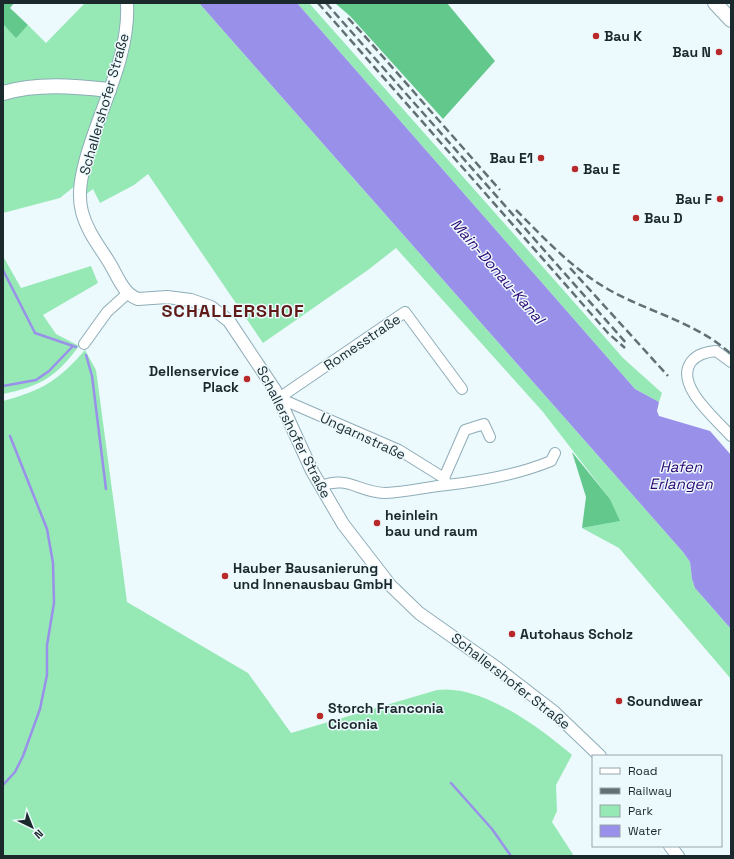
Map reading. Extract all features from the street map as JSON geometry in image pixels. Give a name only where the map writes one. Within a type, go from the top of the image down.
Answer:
[{"type":"main road","points":[[715,3],[731,20]]},
{"type":"main road","points":[[6,90],[64,86],[109,90]]},
{"type":"street","name":"Schallershofer Straße","points":[[127,3],[125,38],[85,161],[81,185],[80,204],[90,232],[128,293],[138,299],[167,297],[192,300],[216,309],[229,321],[239,333],[280,398],[321,486],[353,539],[400,596],[419,612],[497,668],[554,712],[599,755]]},
{"type":"street","points":[[84,344],[108,312],[128,293]]},
{"type":"street","name":"Romesstraße","points":[[280,398],[406,312],[462,389]]},
{"type":"street","points":[[731,362],[716,351],[702,353],[692,361],[686,374],[691,390],[731,436]]},
{"type":"street","name":"Ungarnstraße","points":[[280,398],[399,450],[446,482]]},
{"type":"street","points":[[446,482],[465,430],[484,424],[490,437]]},
{"type":"street","points":[[321,486],[337,482],[346,482],[361,489],[386,493],[446,482],[480,481],[518,473],[551,461],[555,453]]},
{"type":"street","points":[[671,847],[678,856]]},
{"type":"green space","points":[[3,3],[14,3],[10,8],[28,25],[16,38],[3,24]]},
{"type":"green space","points":[[85,3],[199,3],[683,552],[690,562],[692,579],[695,588],[731,629],[731,679],[619,548],[582,528],[619,521],[610,499],[543,412],[396,248],[368,270],[263,343],[148,174],[134,185],[100,203],[93,189],[75,203],[76,185],[60,198],[3,213],[3,24],[16,37],[28,25],[46,43]]},
{"type":"green space","points":[[297,3],[309,3],[623,358],[662,393],[659,402],[635,389]]},
{"type":"green space","points":[[335,3],[447,3],[495,61],[443,119],[350,16]]},
{"type":"green space","points":[[3,256],[21,288],[91,266],[98,283],[43,315],[56,334],[79,346],[71,357],[47,379],[28,387],[3,394]]},
{"type":"green space","points":[[85,350],[96,370],[127,602],[248,673],[291,733],[437,690],[454,690],[473,694],[509,710],[544,733],[572,755],[556,785],[557,811],[552,822],[574,856],[3,856],[3,401],[29,393],[49,383],[66,370]]},
{"type":"green space","points":[[572,452],[610,499],[620,521],[582,528],[586,497]]},
{"type":"water","points":[[199,3],[297,3],[635,389],[659,402],[657,411],[659,416],[710,431],[731,455],[731,629],[695,588],[692,579],[690,562],[683,552]]},
{"type":"waterway","points":[[3,270],[35,333],[76,347]]},
{"type":"waterway","points":[[3,386],[36,380],[49,371],[73,346]]},
{"type":"waterway","points":[[86,355],[92,376],[106,489]]},
{"type":"waterway","points":[[3,785],[15,772],[23,756],[40,709],[47,675],[47,645],[54,603],[53,563],[47,529],[10,436]]},
{"type":"waterway","points":[[451,783],[492,829],[511,856]]},
{"type":"railway","points":[[318,3],[608,333],[625,348]]},
{"type":"railway","points":[[326,3],[627,344]]},
{"type":"railway","points":[[348,18],[500,190]]},
{"type":"railway","points":[[516,210],[538,233],[573,265],[599,284],[613,292],[689,326],[718,343],[731,354]]},
{"type":"railway","points":[[570,268],[668,376]]},
{"type":"place","name":"Bau K","points":[[596,36]]},
{"type":"place","name":"Bau N","points":[[719,52]]},
{"type":"place","name":"Bau E1","points":[[541,158]]},
{"type":"place","name":"Bau E","points":[[575,169]]},
{"type":"place","name":"Bau F","points":[[720,199]]},
{"type":"place","name":"Bau D","points":[[636,218]]},
{"type":"place","name":"Dellenservice Plack","points":[[247,379]]},
{"type":"place","name":"heinlein bau und raum","points":[[377,523]]},
{"type":"place","name":"Hauber Bausanierung und Innenausbau GmbH","points":[[225,576]]},
{"type":"place","name":"Autohaus Scholz","points":[[512,634]]},
{"type":"place","name":"Soundwear","points":[[619,701]]},
{"type":"place","name":"Storch Franconia Ciconia","points":[[320,716]]},
{"type":"district","name":"SCHALLERSHOF","points":[[233,310]]},
{"type":"water label","name":"Main-Donau-Kanal","points":[[498,271]]},
{"type":"water label","name":"Hafen Erlangen","points":[[681,474]]}]
